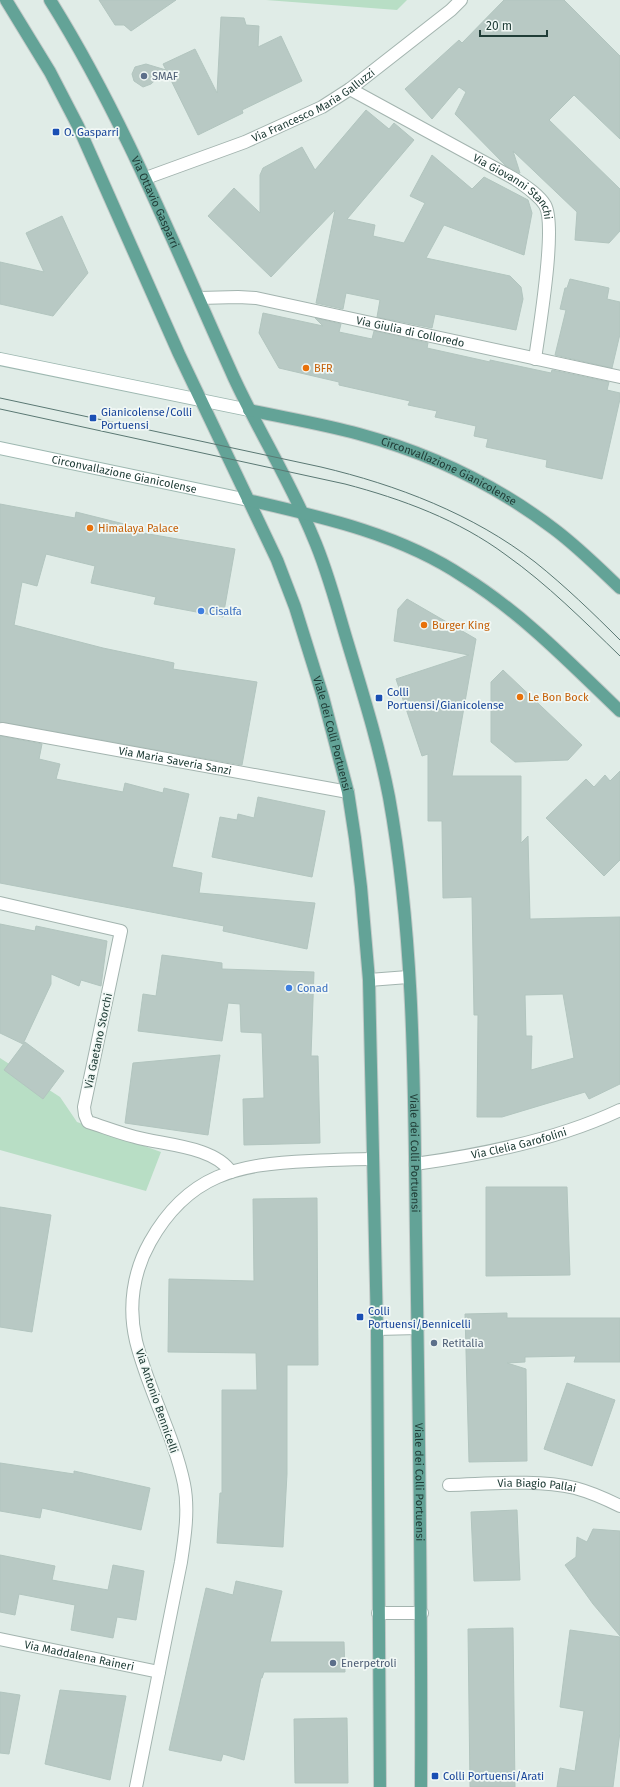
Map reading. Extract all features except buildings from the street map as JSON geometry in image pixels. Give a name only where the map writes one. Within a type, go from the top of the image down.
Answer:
[{"type":"main road","points":[[6,0],[56,82],[78,126],[201,400],[248,500]]},
{"type":"main road","name":"Via Ottavio Gasparri","points":[[50,0],[83,54],[146,178],[249,410]]},
{"type":"main road","points":[[249,410],[301,512]]},
{"type":"main road","name":"Circonvallazione Gianicolense","points":[[249,410],[358,434],[433,460],[469,476],[527,509],[595,563],[620,588]]},
{"type":"main road","name":"Circonvallazione Gianicolense","points":[[248,500],[301,512],[358,528],[395,541],[428,556],[464,576],[526,622],[564,656],[620,711]]},
{"type":"main road","name":"Viale dei Colli Portuensi","points":[[248,500],[277,560],[296,607],[323,697],[348,792],[365,923],[369,980],[377,1329],[380,1787]]},
{"type":"main road","name":"Viale dei Colli Portuensi","points":[[301,512],[311,531],[323,564],[383,766],[394,828],[405,918],[415,1164],[422,1613],[421,1787]]},
{"type":"street","name":"Via Francesco Maria Galluzzi","points":[[146,178],[245,142],[322,107],[350,88],[451,10],[461,0]]},
{"type":"street","name":"Via Giovanni Stanchi","points":[[350,88],[515,179],[537,196],[544,205],[549,216],[549,243],[535,359]]},
{"type":"street","name":"Via Giulia di Colloredo","points":[[199,298],[238,296],[256,298],[620,377]]},
{"type":"street","name":"Circonvallazione Gianicolense","points":[[0,359],[249,410]]},
{"type":"street","name":"Circonvallazione Gianicolense","points":[[0,448],[248,500]]},
{"type":"street","name":"Via Maria Saveria Sanzi","points":[[2,728],[348,792]]},
{"type":"street","name":"Via Gaetano Storchi","points":[[0,903],[121,931],[84,1107],[84,1115],[88,1122],[135,1137],[204,1153],[222,1162],[231,1172]]},
{"type":"street","points":[[369,980],[408,977]]},
{"type":"street","name":"Via Clelia Garofolini","points":[[415,1164],[497,1149],[578,1127],[620,1110]]},
{"type":"street","name":"Via Antonio Bennicelli","points":[[136,1787],[184,1544],[187,1504],[181,1469],[148,1379],[136,1341],[132,1306],[134,1289],[141,1260],[157,1230],[167,1216],[188,1195],[210,1181],[231,1172],[262,1164],[373,1159]]},
{"type":"street","points":[[377,1329],[418,1328]]},
{"type":"street","name":"Via Biagio Pallai","points":[[449,1485],[535,1484],[563,1486],[582,1490],[620,1506]]},
{"type":"street","points":[[378,1613],[422,1613]]},
{"type":"street","name":"Via Maddalena Raineri","points":[[0,1639],[159,1672]]},
{"type":"green space","points":[[266,0],[407,0],[397,10]]},
{"type":"green space","points":[[0,1058],[60,1097],[77,1122],[161,1152],[146,1191],[0,1150]]},
{"type":"tram line","points":[[0,398],[321,467],[406,492],[433,503],[486,529],[511,545],[535,562],[557,581],[620,640]]},
{"type":"tram line","points":[[0,409],[345,484],[388,496],[409,504],[469,531],[506,555],[565,603],[620,656]]},
{"type":"place","name":"SMAF","points":[[144,76]]},
{"type":"place","name":"O. Gasparri","points":[[56,132]]},
{"type":"place","name":"BFR","points":[[306,368]]},
{"type":"place","name":"Gianicolense/Colli Portuensi","points":[[93,418]]},
{"type":"place","name":"Himalaya Palace","points":[[90,528]]},
{"type":"place","name":"Cisalfa","points":[[201,611]]},
{"type":"place","name":"Burger King","points":[[424,625]]},
{"type":"place","name":"Le Bon Bock","points":[[520,697]]},
{"type":"place","name":"Colli Portuensi/Gianicolense","points":[[379,698]]},
{"type":"place","name":"Conad","points":[[289,988]]},
{"type":"place","name":"Colli Portuensi/Bennicelli","points":[[360,1317]]},
{"type":"place","name":"Retitalia","points":[[434,1343]]},
{"type":"place","name":"Enerpetroli","points":[[333,1663]]},
{"type":"place","name":"Colli Portuensi/Arati","points":[[435,1776]]}]
